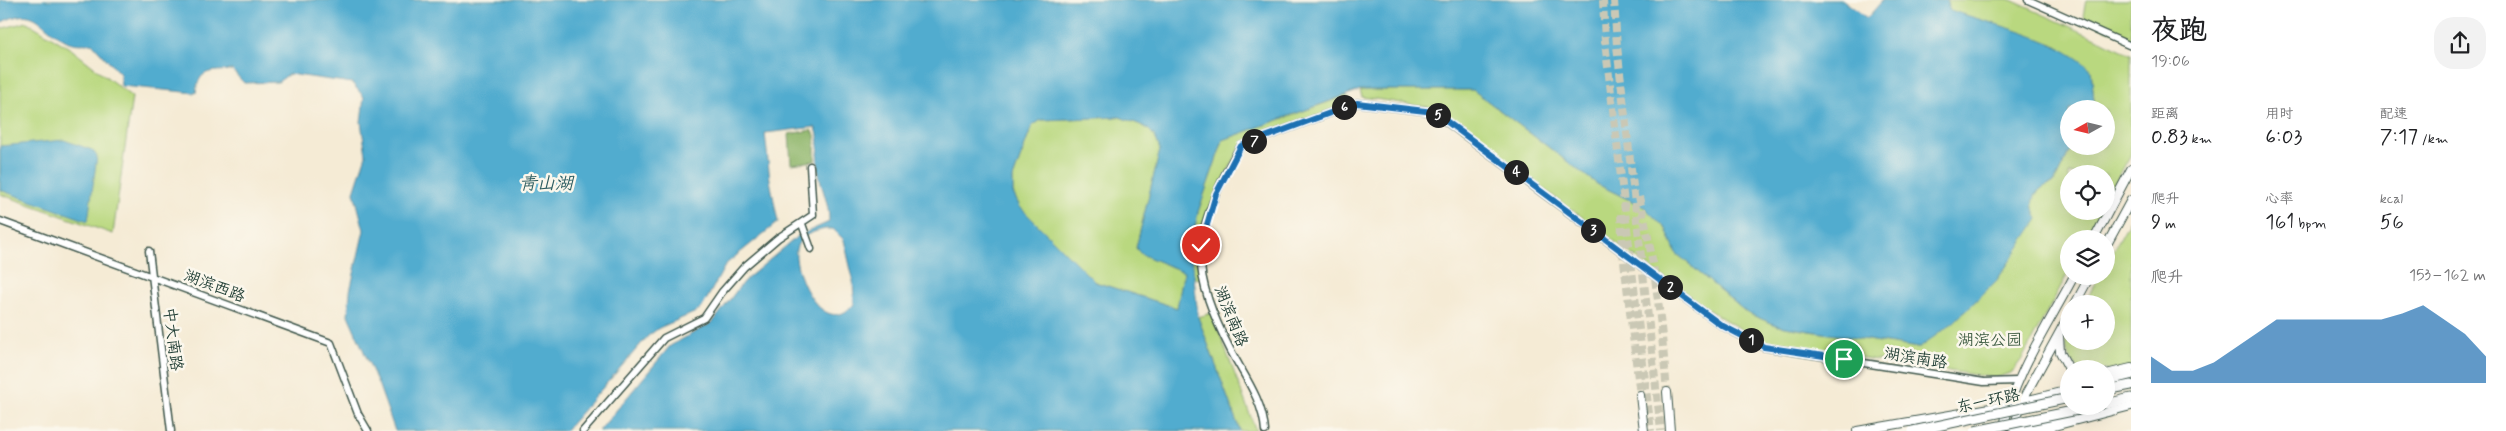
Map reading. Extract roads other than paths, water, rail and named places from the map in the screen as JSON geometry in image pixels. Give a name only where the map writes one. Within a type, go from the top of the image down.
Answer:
[{"type":"highway","points":[[2115,388],[2131,385]]},
{"type":"highway","points":[[2115,402],[2131,398]]},
{"type":"highway","name":"东一环路","points":[[1913,431],[2060,400]]},
{"type":"highway","name":"东一环路","points":[[1975,431],[2060,414]]},
{"type":"main road","points":[[2099,230],[2131,169]]},
{"type":"main road","points":[[2115,230],[2131,200]]},
{"type":"main road","points":[[2003,431],[2008,405],[2018,381],[2069,285]]},
{"type":"main road","points":[[2059,333],[2060,352],[2064,360]]},
{"type":"main road","points":[[2013,431],[2022,401],[2059,333]]},
{"type":"main road","points":[[2115,372],[2131,368]]},
{"type":"main road","points":[[2115,378],[2131,374]]},
{"type":"main road","points":[[1667,392],[1670,431]]},
{"type":"main road","points":[[1857,431],[2008,405],[2060,392]]},
{"type":"main road","points":[[1640,395],[1644,431]]},
{"type":"main road","points":[[2035,431],[2131,406]]},
{"type":"main road","points":[[2019,431],[2070,415]]},
{"type":"street","points":[[2028,0],[2131,46]]},
{"type":"street","name":"湖滨南路","points":[[1266,431],[1258,400],[1230,349],[1206,293],[1201,245],[1216,194],[1241,146],[1357,103],[1434,112],[1721,325],[1764,347],[1984,382],[2018,381]]},
{"type":"street","points":[[583,431],[664,338],[704,318],[722,292],[744,267],[778,238],[803,226],[813,214],[810,166]]},
{"type":"street","name":"湖滨西路","points":[[0,221],[330,343],[358,414],[368,431]]},
{"type":"street","points":[[803,226],[812,249]]},
{"type":"street","name":"中大南路","points":[[149,251],[172,431]]},
{"type":"water","name":"青山湖","points":[[0,0],[1843,0],[1867,18],[1883,0],[1946,0],[1950,10],[2043,40],[2076,58],[2091,69],[2094,100],[2060,100],[2060,155],[2068,155],[2063,165],[2060,165],[2060,171],[2054,183],[2042,188],[2035,196],[2034,206],[2038,219],[1997,280],[1954,322],[1919,348],[1779,326],[1747,313],[1676,253],[1666,229],[1644,207],[1597,184],[1473,90],[1360,90],[1223,140],[1198,212],[1191,247],[1198,317],[1240,431],[599,431],[670,346],[713,322],[743,282],[798,236],[829,222],[828,208],[819,172],[819,141],[815,127],[765,133],[770,180],[778,222],[726,264],[703,306],[696,312],[659,328],[648,336],[565,431],[395,431],[379,386],[348,315],[350,291],[364,230],[354,192],[366,155],[361,122],[364,97],[352,83],[289,74],[278,82],[244,83],[232,70],[203,75],[196,93],[121,86],[120,74],[92,43],[78,44],[68,42],[29,16],[12,18],[0,23]],"holes":[[[1120,117],[1150,131],[1160,150],[1136,248],[1141,254],[1184,272],[1177,308],[1095,282],[1020,207],[1013,193],[1013,178],[1032,126],[1041,120]],[[825,229],[833,229],[844,240],[853,279],[854,304],[842,313],[830,314],[819,307],[810,296],[798,268],[796,255],[799,242],[808,234]]]},
{"type":"water","points":[[64,140],[92,150],[97,156],[88,221],[0,190],[0,146]]},
{"type":"tunnel","points":[[1603,0],[1605,42],[1651,431]]},
{"type":"tunnel","points":[[1614,0],[1617,46],[1661,431]]},
{"type":"tunnel","points":[[1639,197],[1654,270],[1667,392]]},
{"type":"tunnel","points":[[1621,214],[1623,253],[1640,395]]},
{"type":"park label","name":"湖滨公园","points":[[1990,339]]}]
